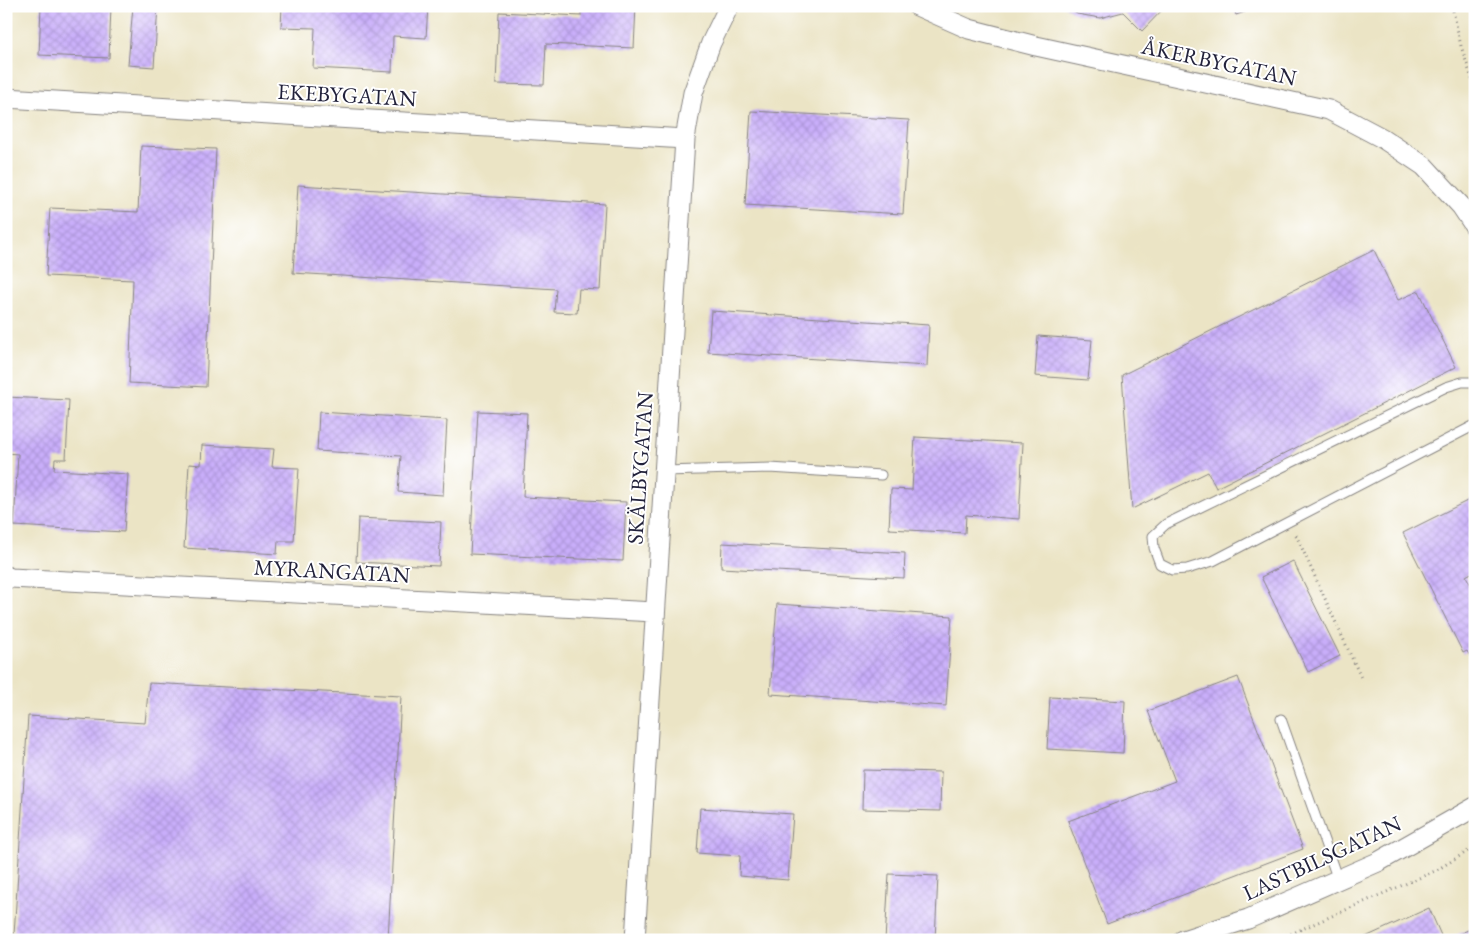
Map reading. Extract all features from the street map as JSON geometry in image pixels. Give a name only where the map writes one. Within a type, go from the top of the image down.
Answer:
[{"type":"street","name":"SKÄLBYGATAN","points":[[635,940],[686,139],[693,93],[710,43],[728,6]]},
{"type":"street","name":"ÅKERBYGATAN","points":[[917,6],[969,29],[1329,110],[1382,138],[1424,166],[1461,206],[1475,227]]},
{"type":"street","name":"EKEBYGATAN","points":[[6,98],[686,139]]},
{"type":"street","name":"MYRANGATAN","points":[[6,576],[11,578],[655,612]]},
{"type":"street","name":"LASTBILSGATAN","points":[[1183,940],[1248,918],[1378,862],[1475,807]]},
{"type":"lane","points":[[1475,382],[1462,382],[1446,387],[1166,524],[1154,536],[1154,548],[1160,564],[1172,570],[1188,569],[1213,560],[1475,424]]},
{"type":"lane","points":[[664,471],[770,468],[881,476]]},
{"type":"lane","points":[[1281,719],[1338,880]]},
{"type":"path","points":[[1452,6],[1461,46],[1475,88]]},
{"type":"path","points":[[1290,521],[1362,680]]},
{"type":"path","points":[[1277,940],[1435,871],[1475,847]]},
{"type":"building","points":[[41,6],[111,6],[109,58],[39,55]]},
{"type":"building","points":[[133,6],[158,6],[154,67],[128,65]]},
{"type":"building","points":[[282,6],[428,6],[426,38],[393,36],[392,72],[313,68],[315,28],[281,27]]},
{"type":"building","points":[[581,6],[636,6],[634,48],[546,44],[544,85],[496,84],[499,12],[581,16]]},
{"type":"building","points":[[1064,6],[1166,6],[1142,31],[1123,12],[1100,18],[1077,14]]},
{"type":"building","points":[[1233,6],[1259,6],[1259,7],[1236,15]]},
{"type":"building","points":[[751,111],[909,120],[903,214],[745,205]]},
{"type":"building","points":[[141,146],[216,149],[206,387],[129,383],[133,280],[46,276],[50,208],[138,212]]},
{"type":"building","points":[[298,185],[605,204],[600,290],[579,289],[577,313],[554,312],[556,289],[293,273]]},
{"type":"building","points":[[1374,250],[1398,300],[1419,291],[1456,367],[1216,488],[1208,472],[1132,509],[1122,375]]},
{"type":"building","points":[[711,311],[929,325],[927,366],[708,352]]},
{"type":"building","points":[[1038,336],[1092,340],[1088,380],[1035,376]]},
{"type":"building","points":[[6,397],[69,400],[66,459],[55,459],[54,470],[128,474],[124,532],[14,526],[18,454],[6,453]]},
{"type":"building","points":[[478,411],[527,413],[523,497],[626,502],[623,561],[470,554]]},
{"type":"building","points":[[319,412],[447,420],[443,495],[398,492],[401,456],[317,451]]},
{"type":"building","points":[[915,437],[1023,443],[1019,519],[966,515],[965,533],[889,529],[891,489],[912,490]]},
{"type":"building","points":[[202,445],[274,449],[272,467],[299,468],[294,541],[278,541],[277,554],[184,548],[189,464],[201,465]]},
{"type":"building","points":[[1475,497],[1475,571],[1466,576],[1475,593],[1475,665],[1467,651],[1463,653],[1403,533]]},
{"type":"building","points":[[358,518],[441,522],[439,566],[356,562]]},
{"type":"building","points":[[722,543],[905,553],[904,578],[721,568]]},
{"type":"building","points":[[1293,561],[1340,656],[1308,672],[1261,577]]},
{"type":"building","points":[[777,604],[952,616],[946,706],[770,694]]},
{"type":"building","points":[[1238,677],[1303,849],[1107,924],[1068,821],[1175,781],[1148,711]]},
{"type":"building","points":[[149,683],[401,696],[388,940],[86,940],[14,935],[28,716],[145,723]]},
{"type":"building","points":[[1050,697],[1125,701],[1123,753],[1047,749]]},
{"type":"building","points":[[863,770],[941,772],[940,811],[862,809]]},
{"type":"building","points":[[700,808],[793,814],[788,880],[739,876],[740,856],[697,853]]},
{"type":"building","points":[[889,874],[938,876],[935,940],[885,940]]},
{"type":"building","points":[[1429,908],[1443,940],[1359,940]]},
{"type":"building","points":[[1475,927],[1475,940],[1445,940]]}]
